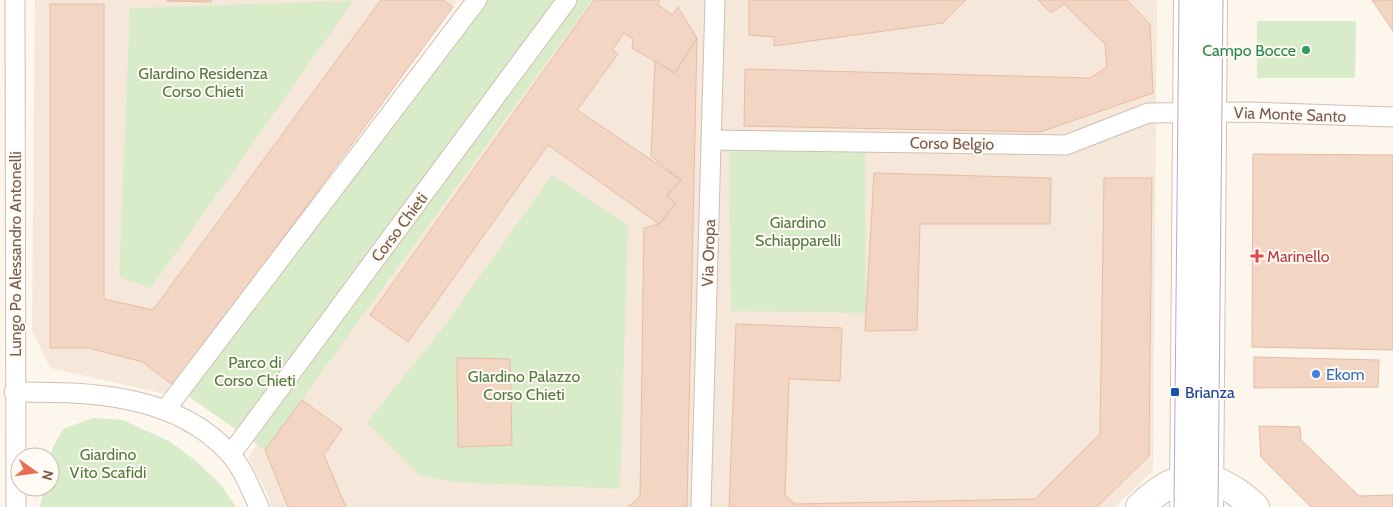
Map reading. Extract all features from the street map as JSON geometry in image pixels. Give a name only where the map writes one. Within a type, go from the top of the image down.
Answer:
[{"type":"main road","points":[[1188,0],[1200,112]]},
{"type":"main road","points":[[1184,507],[1197,478],[1200,112],[1213,0]]},
{"type":"main road","points":[[1197,478],[1210,507]]},
{"type":"main road","points":[[1140,507],[1153,494],[1197,478],[1240,492],[1255,507]]},
{"type":"street","name":"Lungo Po Alessandro Antonelli","points":[[15,0],[14,392],[16,507]]},
{"type":"street","points":[[166,409],[477,0]]},
{"type":"street","name":"Corso Chieti","points":[[231,454],[567,0]]},
{"type":"street","name":"Via Oropa","points":[[701,507],[715,0]]},
{"type":"street","name":"Corso Belgio","points":[[711,140],[1066,145],[1148,113],[1200,112]]},
{"type":"street","name":"Via Monte Santo","points":[[1200,112],[1393,117]]},
{"type":"street","points":[[14,392],[63,392],[112,396],[166,409],[201,428],[231,454],[244,475],[259,507]]},
{"type":"shaded area","points":[[35,0],[457,0],[166,394],[50,368],[32,330]]},
{"type":"shaded area","points":[[584,0],[1157,0],[1153,471],[1115,507],[271,507],[269,498],[248,457]]},
{"type":"green space","name":"Parco di Corso Chieti","points":[[475,0],[592,0],[265,450],[174,386]]},
{"type":"green space","name":"GIardino Residenza Corso Chieti","points":[[353,1],[151,288],[119,277],[130,8]]},
{"type":"green space","name":"Campo Bocce","points":[[1257,21],[1356,21],[1355,78],[1257,78]]},
{"type":"green space","name":"Giardino Schiapparelli","points":[[729,151],[865,152],[866,313],[731,311]]},
{"type":"green space","name":"GIardino Palazzo Corso Chieti","points":[[552,175],[628,225],[620,489],[453,482],[419,475],[367,422],[440,332]]},
{"type":"green space","name":"Giardino Vito Scafidi","points":[[93,418],[123,420],[169,441],[195,460],[221,485],[236,507],[40,507],[42,497],[60,497],[60,447],[53,447],[63,429]]},
{"type":"building","points":[[211,0],[211,2],[167,1]]},
{"type":"building","points":[[381,0],[443,0],[453,7],[174,386],[143,362],[89,348],[50,348],[50,4],[104,4],[104,299],[153,310]]},
{"type":"building","points":[[594,0],[660,0],[657,4],[672,15],[678,7],[697,38],[675,73],[632,48],[633,39],[624,33],[612,50],[618,54],[577,110],[681,180],[667,196],[676,203],[659,224],[548,145],[408,342],[370,315]]},
{"type":"building","points":[[749,0],[966,0],[943,23],[774,46],[774,37],[749,35]]},
{"type":"building","points":[[1038,0],[1127,0],[1150,24],[1153,93],[1040,132],[744,126],[745,69],[1090,78],[1107,67],[1105,44],[1064,4],[1051,13]]},
{"type":"building","points":[[1372,0],[1393,0],[1393,31]]},
{"type":"building","points":[[697,38],[687,507],[628,507],[640,496],[644,228],[659,224],[676,203],[667,196],[681,180],[651,156],[655,61],[675,73]]},
{"type":"building","points":[[1253,154],[1393,155],[1393,350],[1252,347]]},
{"type":"building","points":[[874,173],[1051,178],[1050,224],[920,224],[917,330],[865,331]]},
{"type":"building","points":[[1104,178],[1152,178],[1149,456],[1097,507],[729,507],[736,324],[842,328],[840,381],[789,379],[785,495],[795,504],[1035,499],[1100,434]]},
{"type":"building","name":"Ekom","points":[[1254,357],[1379,360],[1378,387],[1254,388]]},
{"type":"building","points":[[457,358],[510,359],[512,445],[458,447]]},
{"type":"building","points":[[302,400],[342,429],[324,455],[346,507],[288,507],[265,450]]},
{"type":"building","points":[[1259,426],[1300,427],[1301,440],[1359,496],[1393,495],[1393,507],[1311,507],[1261,457]]},
{"type":"tram line","points":[[1174,507],[1179,0]]},
{"type":"tram line","points":[[1218,507],[1223,0]]},
{"type":"place","name":"Campo Bocce","points":[[1306,50]]},
{"type":"place","name":"Marinello","points":[[1257,256]]},
{"type":"place","name":"Ekom","points":[[1316,374]]},
{"type":"place","name":"Brianza","points":[[1175,392]]}]
